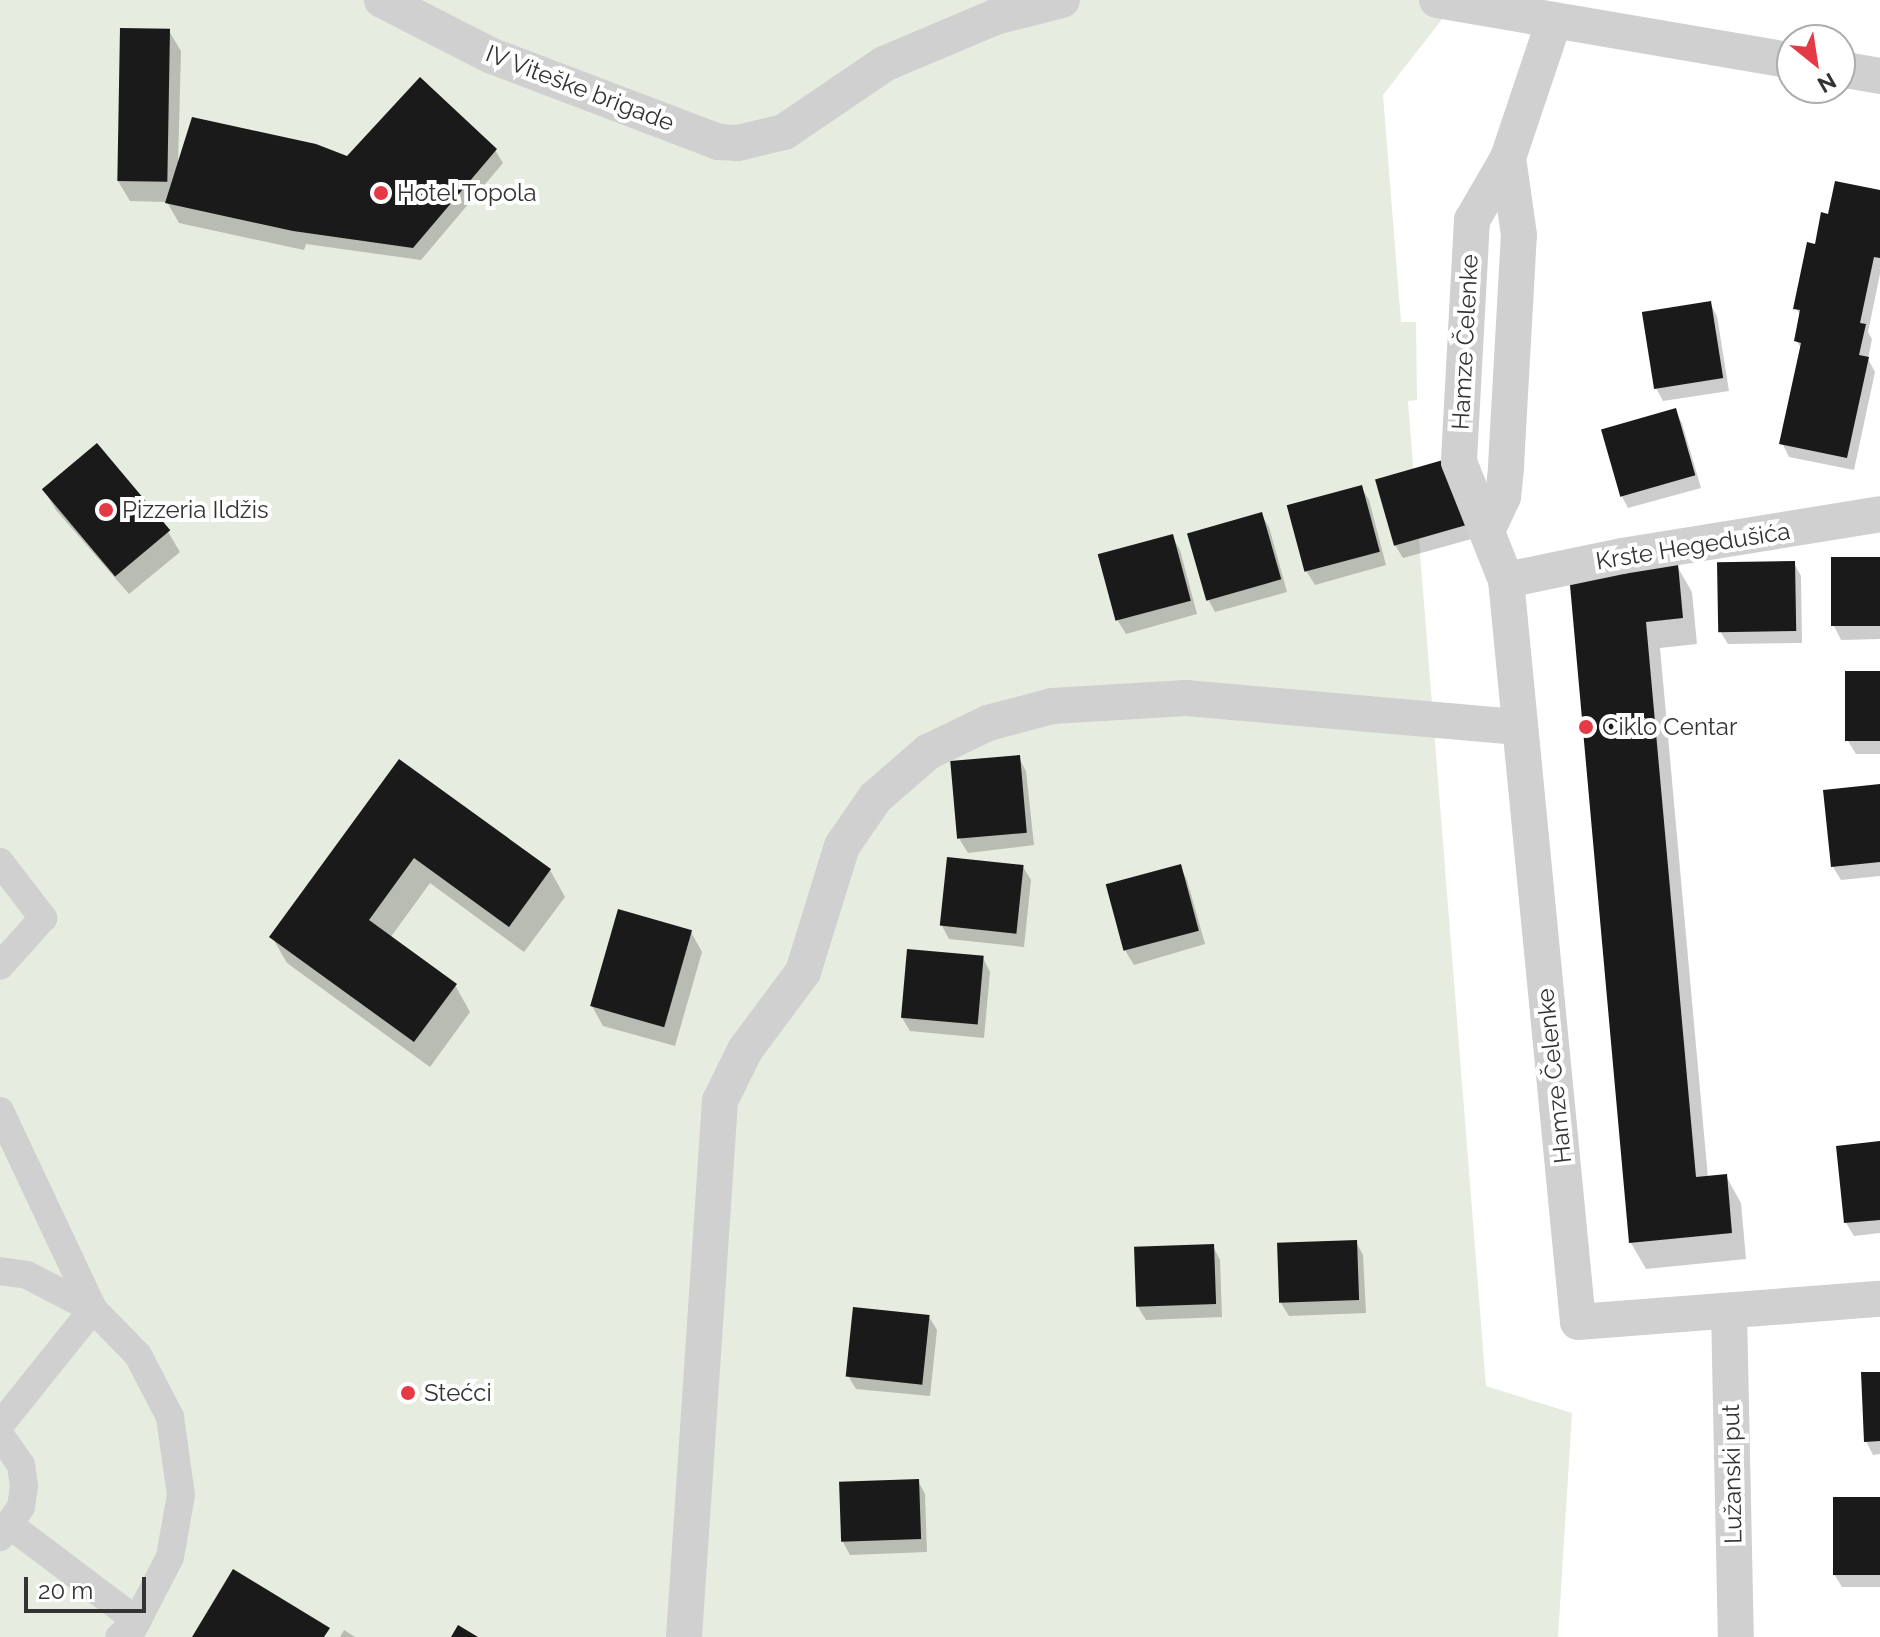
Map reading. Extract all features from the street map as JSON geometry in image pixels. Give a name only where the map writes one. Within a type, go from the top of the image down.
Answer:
[{"type":"street","name":"IV Viteške brigade","points":[[382,0],[492,56],[718,142],[748,141],[784,132],[884,64],[995,17],[1062,0]]},
{"type":"street","points":[[1437,0],[1776,58]]},
{"type":"street","name":"Hamze Čelenke","points":[[1554,21],[1508,158],[1472,220],[1459,462],[1506,580],[1578,1322],[1880,1299]]},
{"type":"street","points":[[1856,72],[1880,76]]},
{"type":"street","name":"Hamze Čelenke","points":[[1487,531],[1503,497],[1506,466],[1519,235],[1508,158]]},
{"type":"street","name":"Krste Hegedušića","points":[[1506,580],[1622,556],[1880,514]]},
{"type":"street","points":[[684,1637],[720,1101],[745,1050],[803,972],[842,846],[875,798],[928,752],[988,723],[1052,706],[1186,698],[1519,727]]},
{"type":"street","points":[[0,862],[43,918],[0,966]]},
{"type":"street","points":[[0,1111],[93,1309]]},
{"type":"street","points":[[0,1271],[27,1275],[93,1309],[138,1355],[170,1417],[181,1495],[170,1557],[129,1632],[6,1532],[21,1507],[24,1486],[21,1465],[0,1435]]},
{"type":"street","points":[[0,1425],[93,1309]]},
{"type":"street","name":"Lužanski put","points":[[1729,1311],[1736,1637]]},
{"type":"shaded area","points":[[0,0],[1457,0],[1383,95],[1401,322],[1416,322],[1417,400],[1408,401],[1486,1386],[1572,1413],[1558,1637],[0,1637]]},
{"type":"building","points":[[120,28],[170,29],[167,182],[117,181]]},
{"type":"building","name":"Hotel Topola","points":[[420,77],[497,149],[413,248],[293,231],[165,203],[192,117],[316,144],[347,156]]},
{"type":"building","points":[[1835,181],[1880,190],[1880,258],[1874,257],[1860,323],[1866,324],[1859,355],[1869,357],[1847,458],[1779,444],[1801,343],[1794,341],[1800,310],[1793,309],[1807,242],[1815,244],[1821,212],[1828,214]]},
{"type":"building","points":[[1711,301],[1723,378],[1654,389],[1642,312]]},
{"type":"building","points":[[1676,408],[1695,475],[1620,497],[1601,429]]},
{"type":"building","name":"Pizzeria Ildžis","points":[[97,443],[170,530],[115,577],[42,489]]},
{"type":"building","points":[[1450,458],[1469,524],[1394,546],[1375,479]]},
{"type":"building","points":[[1362,485],[1380,552],[1305,572],[1287,505]]},
{"type":"building","points":[[1262,512],[1281,579],[1206,601],[1187,533]]},
{"type":"building","points":[[1173,534],[1191,601],[1116,621],[1098,554]]},
{"type":"building","points":[[1831,557],[1880,557],[1880,626],[1831,626]]},
{"type":"building","points":[[1795,561],[1796,631],[1718,632],[1717,562]]},
{"type":"building","points":[[1678,564],[1683,618],[1646,622],[1696,1177],[1727,1174],[1732,1233],[1629,1243],[1569,574]]},
{"type":"building","points":[[1845,671],[1880,671],[1880,741],[1845,741]]},
{"type":"building","points":[[1020,755],[1027,833],[957,839],[950,761]]},
{"type":"building","points":[[399,759],[551,869],[509,927],[414,858],[369,920],[457,984],[414,1042],[269,937]]},
{"type":"building","points":[[1880,784],[1880,862],[1831,867],[1823,790]]},
{"type":"building","points":[[947,857],[1024,865],[1016,934],[940,926]]},
{"type":"building","points":[[1181,864],[1199,931],[1124,951],[1106,884]]},
{"type":"building","points":[[618,909],[692,930],[664,1027],[590,1006]]},
{"type":"building","points":[[907,949],[984,956],[978,1024],[901,1018]]},
{"type":"building","points":[[1880,1141],[1880,1220],[1844,1223],[1836,1146]]},
{"type":"building","points":[[1357,1240],[1359,1300],[1279,1303],[1277,1243]]},
{"type":"building","points":[[1214,1244],[1216,1304],[1136,1307],[1134,1247]]},
{"type":"building","points":[[853,1307],[930,1315],[922,1385],[846,1377]]},
{"type":"building","points":[[1861,1372],[1880,1372],[1880,1441],[1864,1442]]},
{"type":"building","points":[[919,1479],[921,1539],[841,1542],[839,1482]]},
{"type":"building","points":[[1833,1497],[1880,1497],[1880,1575],[1833,1575]]},
{"type":"building","points":[[233,1569],[330,1628],[324,1637],[192,1637]]},
{"type":"building","points":[[458,1625],[478,1637],[451,1637]]},
{"type":"place","name":"Hotel Topola","points":[[381,193]]},
{"type":"place","name":"Pizzeria Ildžis","points":[[106,510]]},
{"type":"place","name":"Ciklo Centar","points":[[1586,727]]},
{"type":"place","name":"Stećci","points":[[408,1393]]}]
